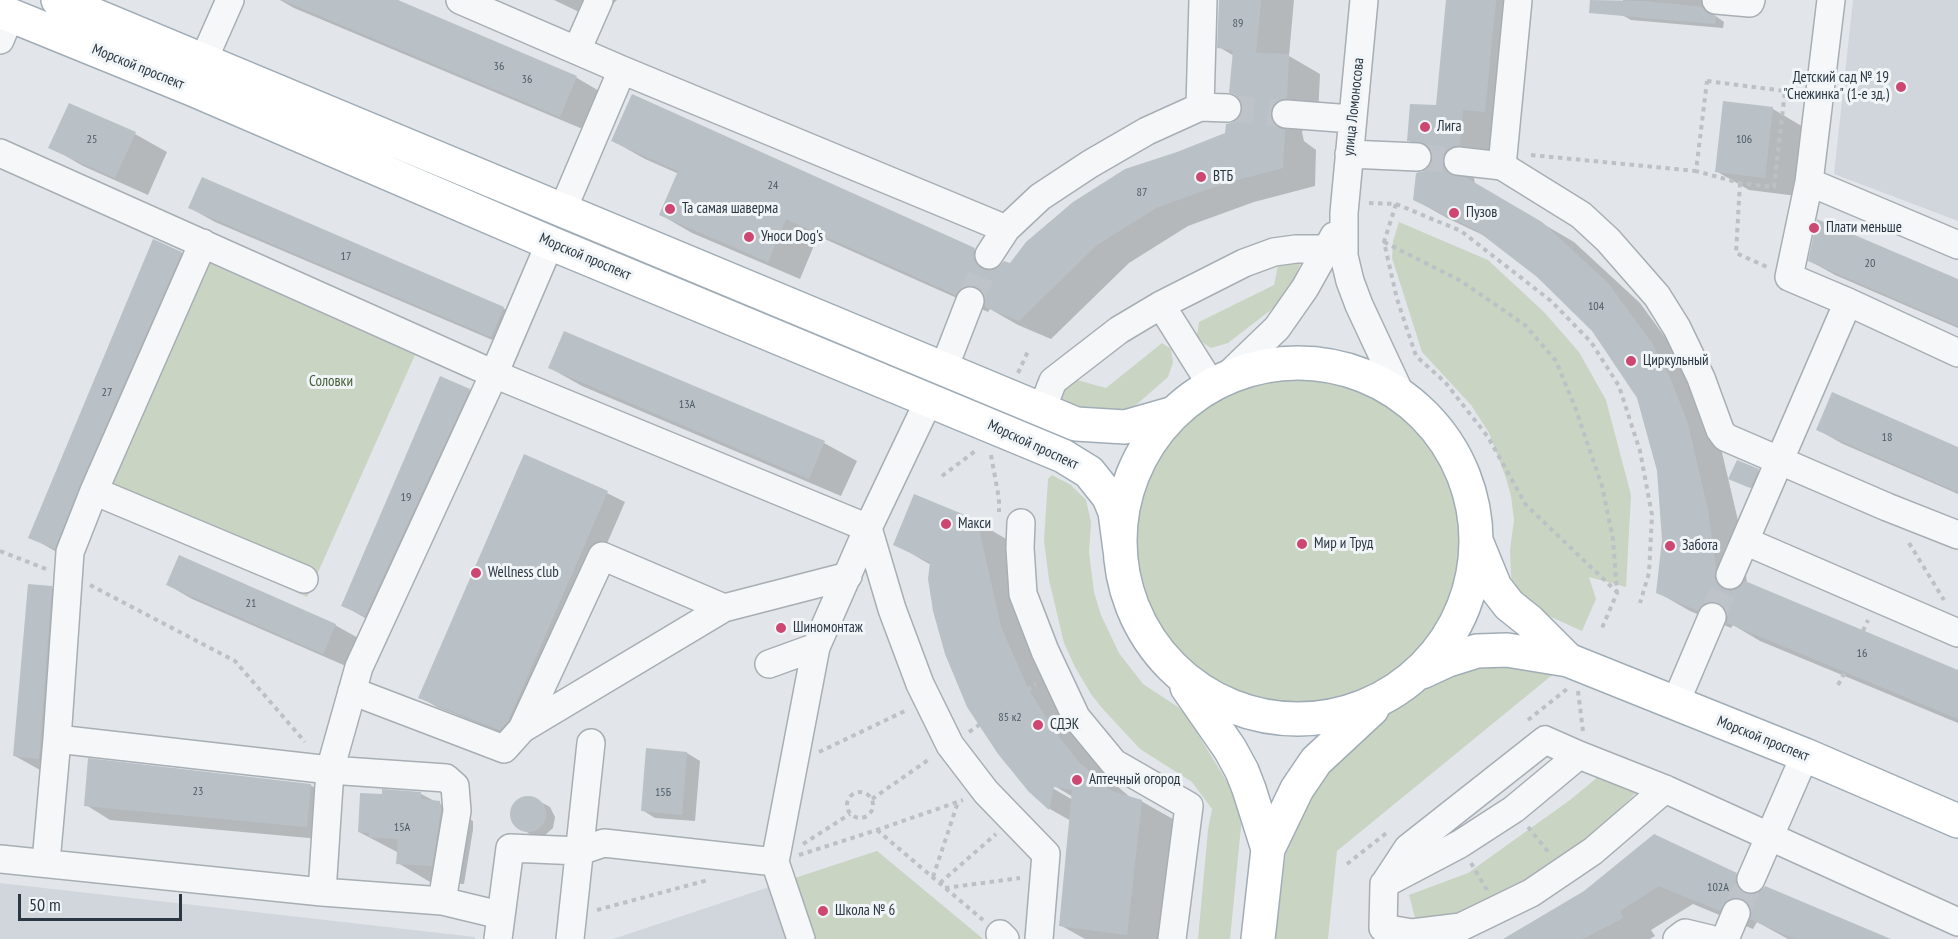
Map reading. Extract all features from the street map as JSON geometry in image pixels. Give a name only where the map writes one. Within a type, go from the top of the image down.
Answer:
[{"type":"main road","name":"Морской проспект","points":[[58,0],[198,75],[550,243],[1063,456],[1089,472],[1109,497],[1115,512],[1120,550]]},
{"type":"main road","name":"Морской проспект","points":[[6,17],[198,75],[563,209],[1076,424],[1125,427],[1174,413]]},
{"type":"main road","points":[[1268,849],[1242,771],[1230,749],[1176,671],[1155,648],[1137,618],[1124,580],[1120,550],[1122,513],[1130,482],[1151,440],[1184,404],[1218,382],[1271,364],[1319,364],[1361,374],[1401,395],[1423,413],[1443,436],[1459,463],[1472,499],[1476,542],[1475,564],[1466,601],[1459,618],[1434,657],[1415,676]]},
{"type":"main road","points":[[929,400],[944,368]]},
{"type":"main road","points":[[1476,542],[1495,587],[1509,605],[1529,621],[1572,671]]},
{"type":"main road","points":[[1176,671],[1202,691],[1229,706],[1257,715],[1305,719],[1338,715],[1361,708],[1384,697],[1415,676],[1448,660],[1477,651],[1507,650],[1572,671]]},
{"type":"main road","name":"Морской проспект","points":[[1572,671],[1675,704],[1958,821]]},
{"type":"main road","points":[[1257,939],[1268,849],[1297,789],[1316,761],[1384,697]]},
{"type":"street","points":[[198,75],[230,0]]},
{"type":"street","points":[[460,0],[1005,229]]},
{"type":"street","points":[[577,50],[599,0]]},
{"type":"street","points":[[1200,106],[1203,0]]},
{"type":"street","name":"улица Ломоносова","points":[[1356,208],[1349,154],[1364,0]]},
{"type":"street","points":[[1503,159],[1518,0]]},
{"type":"street","points":[[1716,0],[1750,3],[1751,0]]},
{"type":"street","points":[[1831,0],[1809,182],[1789,277],[1958,352]]},
{"type":"street","points":[[563,209],[622,70]]},
{"type":"street","points":[[989,255],[1005,229],[1040,197],[1090,164],[1147,131],[1200,106],[1227,108]]},
{"type":"street","points":[[1286,114],[1352,119]]},
{"type":"street","points":[[0,153],[494,374],[868,528]]},
{"type":"street","points":[[1349,154],[1418,157]]},
{"type":"street","points":[[1458,161],[1503,159],[1581,215],[1608,240],[1657,296],[1677,328],[1701,378],[1720,430],[1725,437],[1958,535]]},
{"type":"street","points":[[1809,182],[1958,245]]},
{"type":"street","points":[[1161,305],[1218,382],[1277,328],[1356,208]]},
{"type":"street","points":[[1356,208],[1344,256],[1350,281],[1401,395]]},
{"type":"street","points":[[46,862],[70,552],[94,491],[202,243]]},
{"type":"street","points":[[321,892],[330,770],[359,667],[494,374],[550,243]]},
{"type":"street","points":[[1042,409],[1053,381],[1119,330],[1161,305],[1245,263],[1274,252],[1328,249]]},
{"type":"street","points":[[944,368],[970,301]]},
{"type":"street","points":[[1730,575],[1848,302]]},
{"type":"street","points":[[801,939],[775,862],[816,647],[868,528],[929,400]]},
{"type":"street","points":[[94,491],[304,579]]},
{"type":"street","points":[[1021,524],[1023,594],[1076,717],[1114,763],[1189,806],[1172,939]]},
{"type":"street","points":[[868,528],[892,609],[928,700],[950,745],[986,792],[1046,854],[1039,939]]},
{"type":"street","points":[[1745,541],[1958,633]]},
{"type":"street","points":[[522,729],[602,556],[724,608]]},
{"type":"street","points":[[352,691],[504,749],[522,729],[724,608],[848,576]]},
{"type":"street","points":[[1675,704],[1712,617]]},
{"type":"street","points":[[769,664],[816,647]]},
{"type":"street","points":[[57,739],[330,770],[446,778],[455,786],[457,811],[442,901]]},
{"type":"street","points":[[1665,789],[1602,843],[1531,893],[1461,927],[1412,936],[1383,928],[1384,884],[1408,848],[1545,740],[1581,744],[1665,789],[1958,922]]},
{"type":"street","points":[[572,928],[591,743]]},
{"type":"street","points":[[1384,884],[1460,844],[1514,809],[1581,744]]},
{"type":"street","points":[[1751,879],[1805,756]]},
{"type":"street","points":[[0,859],[321,892],[442,901],[499,927],[510,848],[580,851],[604,843],[775,862]]},
{"type":"street","points":[[1725,939],[1736,913]]},
{"type":"street","points":[[1677,939],[1685,933],[1710,939]]},
{"type":"path","points":[[1503,159],[1696,171],[1740,183],[1774,187],[1785,91],[1707,81],[1696,171]]},
{"type":"path","points":[[1740,183],[1736,253],[1789,277]]},
{"type":"path","points":[[1356,208],[1396,204],[1461,231],[1551,301],[1591,342],[1619,386],[1640,451],[1652,515],[1649,573],[1640,603]]},
{"type":"path","points":[[1396,204],[1384,242],[1397,299],[1416,356],[1445,382],[1488,437],[1526,505],[1617,593]]},
{"type":"path","points":[[1384,242],[1461,281],[1525,325],[1556,361],[1575,407],[1602,486],[1613,539],[1617,593],[1602,628]]},
{"type":"path","points":[[1015,379],[1029,349]]},
{"type":"path","points":[[942,476],[979,449]]},
{"type":"path","points":[[990,453],[999,499]]},
{"type":"path","points":[[1887,507],[1946,604]]},
{"type":"path","points":[[0,551],[101,589],[235,661],[330,770]]},
{"type":"path","points":[[1572,671],[1581,744]]},
{"type":"path","points":[[1838,685],[1845,672]]},
{"type":"path","points":[[794,764],[928,700]]},
{"type":"path","points":[[861,792],[869,796],[873,804],[869,815],[857,819],[850,814],[847,807],[852,794],[861,792]]},
{"type":"path","points":[[775,862],[986,792]]},
{"type":"path","points":[[933,877],[958,802]]},
{"type":"path","points":[[1514,809],[1563,871]]},
{"type":"path","points":[[775,862],[850,814]]},
{"type":"path","points":[[940,883],[1013,820]]},
{"type":"path","points":[[877,830],[1003,937]]},
{"type":"path","points":[[1460,844],[1498,909]]},
{"type":"path","points":[[945,888],[1044,875]]},
{"type":"path","points":[[572,928],[719,878]]},
{"type":"shaded area","name":"Детский сад № 19 \"Снежинка\" (1-е зд.)","points":[[1853,0],[1958,0],[1958,221],[1834,174]]},
{"type":"shaded area","name":"Школа № 6","points":[[877,851],[983,939],[613,939]]},
{"type":"shaded area","points":[[0,883],[475,937],[475,939],[0,939]]},
{"type":"green space","points":[[1399,222],[1488,260],[1544,312],[1579,352],[1606,400],[1631,495],[1626,587],[1589,577],[1596,599],[1582,631],[1540,612],[1515,593],[1511,576],[1510,550],[1514,520],[1506,478],[1489,433],[1471,405],[1422,352],[1392,258],[1393,241]]},
{"type":"green space","points":[[1279,260],[1291,260],[1300,264],[1296,275],[1276,306],[1228,343],[1211,348],[1203,343],[1197,335],[1199,322],[1274,285]]},
{"type":"green space","name":"Соловки","points":[[207,262],[415,355],[307,597],[99,504]]},
{"type":"green space","points":[[1162,343],[1171,349],[1173,362],[1168,377],[1128,412],[1060,408],[1058,385],[1070,378],[1106,388]]},
{"type":"green space","points":[[1297,380],[1329,383],[1359,392],[1388,407],[1412,428],[1433,452],[1448,481],[1457,511],[1460,543],[1457,575],[1448,605],[1433,634],[1412,658],[1388,679],[1359,694],[1329,703],[1297,706],[1265,703],[1235,694],[1206,679],[1182,658],[1161,634],[1146,605],[1137,575],[1134,543],[1137,511],[1146,481],[1161,452],[1182,428],[1206,407],[1235,392],[1265,383]]},
{"type":"green space","points":[[1052,475],[1071,485],[1086,500],[1091,522],[1089,552],[1094,592],[1101,615],[1119,653],[1143,684],[1178,707],[1186,715],[1231,788],[1242,817],[1230,939],[1198,939],[1212,809],[1192,782],[1140,749],[1102,708],[1075,667],[1064,643],[1049,580],[1044,541],[1048,479]]},
{"type":"green space","points":[[1477,661],[1562,667],[1337,851],[1328,939],[1275,939],[1287,844],[1324,771],[1387,709],[1426,683]]},
{"type":"green space","points":[[1604,772],[1640,789],[1595,833],[1526,882],[1454,918],[1417,925],[1409,895],[1468,873],[1570,800]]},
{"type":"green space","name":"Школа № 6","points":[[877,851],[983,939],[810,939],[789,880]]},
{"type":"building","points":[[282,0],[398,0],[577,76],[560,117]]},
{"type":"building","points":[[1219,0],[1261,0],[1256,53],[1289,54],[1287,98],[1273,105],[1270,113],[1277,127],[1285,130],[1283,168],[1222,184],[1156,208],[1097,245],[1019,321],[985,307],[982,291],[976,287],[961,288],[956,295],[786,219],[768,262],[659,215],[678,171],[611,141],[632,94],[975,248],[973,255],[975,262],[980,268],[988,271],[996,269],[1004,261],[1010,263],[1026,242],[1073,202],[1125,169],[1225,133],[1226,124],[1240,117],[1243,109],[1241,101],[1236,95],[1229,93],[1233,50],[1217,48]]},
{"type":"building","points":[[1446,0],[1496,0],[1485,112],[1463,110],[1460,145],[1451,147],[1445,152],[1442,160],[1444,168],[1449,174],[1467,178],[1542,222],[1608,283],[1652,343],[1672,382],[1688,424],[1708,510],[1716,569],[1714,577],[1717,584],[1731,591],[1739,588],[1745,581],[1958,670],[1958,719],[1727,623],[1728,616],[1725,608],[1718,602],[1711,601],[1703,604],[1698,611],[1656,593],[1662,540],[1657,471],[1637,398],[1592,331],[1537,277],[1476,230],[1413,200],[1416,173],[1430,166],[1433,157],[1431,149],[1425,143],[1407,141],[1410,104],[1436,105]]},
{"type":"building","points":[[1590,0],[1644,1],[1702,7],[1707,13],[1716,16],[1715,24],[1589,13]]},
{"type":"building","points":[[1723,101],[1773,107],[1765,178],[1715,172]]},
{"type":"building","points":[[69,103],[136,132],[115,178],[48,148]]},
{"type":"building","points":[[202,177],[504,307],[491,337],[188,208]]},
{"type":"building","points":[[1817,219],[1958,279],[1958,326],[1808,261]]},
{"type":"building","points":[[153,239],[182,252],[80,485],[55,549],[28,538]]},
{"type":"building","points":[[564,331],[825,441],[809,479],[548,368]]},
{"type":"building","points":[[440,376],[470,389],[365,616],[341,606]]},
{"type":"building","points":[[1832,392],[1958,447],[1958,492],[1816,430]]},
{"type":"building","points":[[524,454],[608,491],[508,721],[500,730],[418,698]]},
{"type":"building","points":[[1737,460],[1759,469],[1750,488],[1728,479]]},
{"type":"building","points":[[914,494],[977,520],[1001,627],[1027,686],[1052,728],[1079,762],[1112,791],[1142,800],[1127,935],[1059,926],[1072,790],[1054,787],[1049,810],[1029,792],[998,754],[967,707],[945,654],[933,611],[928,579],[930,562],[893,545]]},
{"type":"building","points":[[179,555],[336,624],[323,654],[166,585]]},
{"type":"building","points":[[28,584],[52,586],[39,759],[13,756]]},
{"type":"building","points":[[646,748],[687,752],[682,815],[641,811]]},
{"type":"building","points":[[88,758],[311,784],[307,827],[84,806]]},
{"type":"building","points":[[382,789],[421,792],[421,799],[440,801],[441,810],[432,866],[396,864],[398,839],[369,837],[369,833],[358,832],[360,793],[382,794]]},
{"type":"building","points":[[528,796],[541,801],[546,814],[541,827],[528,832],[515,827],[510,814],[515,801]]},
{"type":"building","points":[[1654,834],[1737,873],[1735,881],[1744,893],[1753,895],[1765,886],[1891,939],[1795,939],[1750,919],[1752,912],[1749,904],[1742,898],[1727,900],[1720,911],[1659,886],[1620,911],[1623,918],[1583,939],[1503,939],[1584,891]]},
{"type":"tunnel","points":[[1227,108],[1286,114]]},
{"type":"tunnel","points":[[1417,157],[1458,161]]},
{"type":"tunnel","points":[[970,301],[989,255]]},
{"type":"tunnel","points":[[1712,617],[1730,575]]},
{"type":"tunnel","points":[[1736,913],[1751,879]]},
{"type":"place","name":"Детский сад № 19 \"Снежинка\" (1-е зд.)","points":[[1901,87]]},
{"type":"place","name":"Лига","points":[[1425,127]]},
{"type":"place","name":"ВТБ","points":[[1201,177]]},
{"type":"place","name":"Та самая шаверма","points":[[670,209]]},
{"type":"place","name":"Пузов","points":[[1454,213]]},
{"type":"place","name":"Плати меньше","points":[[1814,228]]},
{"type":"place","name":"Уноси Dog's","points":[[749,237]]},
{"type":"place","name":"Циркульный","points":[[1631,361]]},
{"type":"place","name":"Макси","points":[[946,524]]},
{"type":"place","name":"Мир и Труд","points":[[1302,544]]},
{"type":"place","name":"Забота","points":[[1670,546]]},
{"type":"place","name":"Wellness club","points":[[476,573]]},
{"type":"place","name":"Шиномонтаж","points":[[781,628]]},
{"type":"place","name":"СДЭК","points":[[1038,725]]},
{"type":"place","name":"Аптечный огород","points":[[1077,780]]},
{"type":"place","name":"Школа № 6","points":[[823,911]]}]
